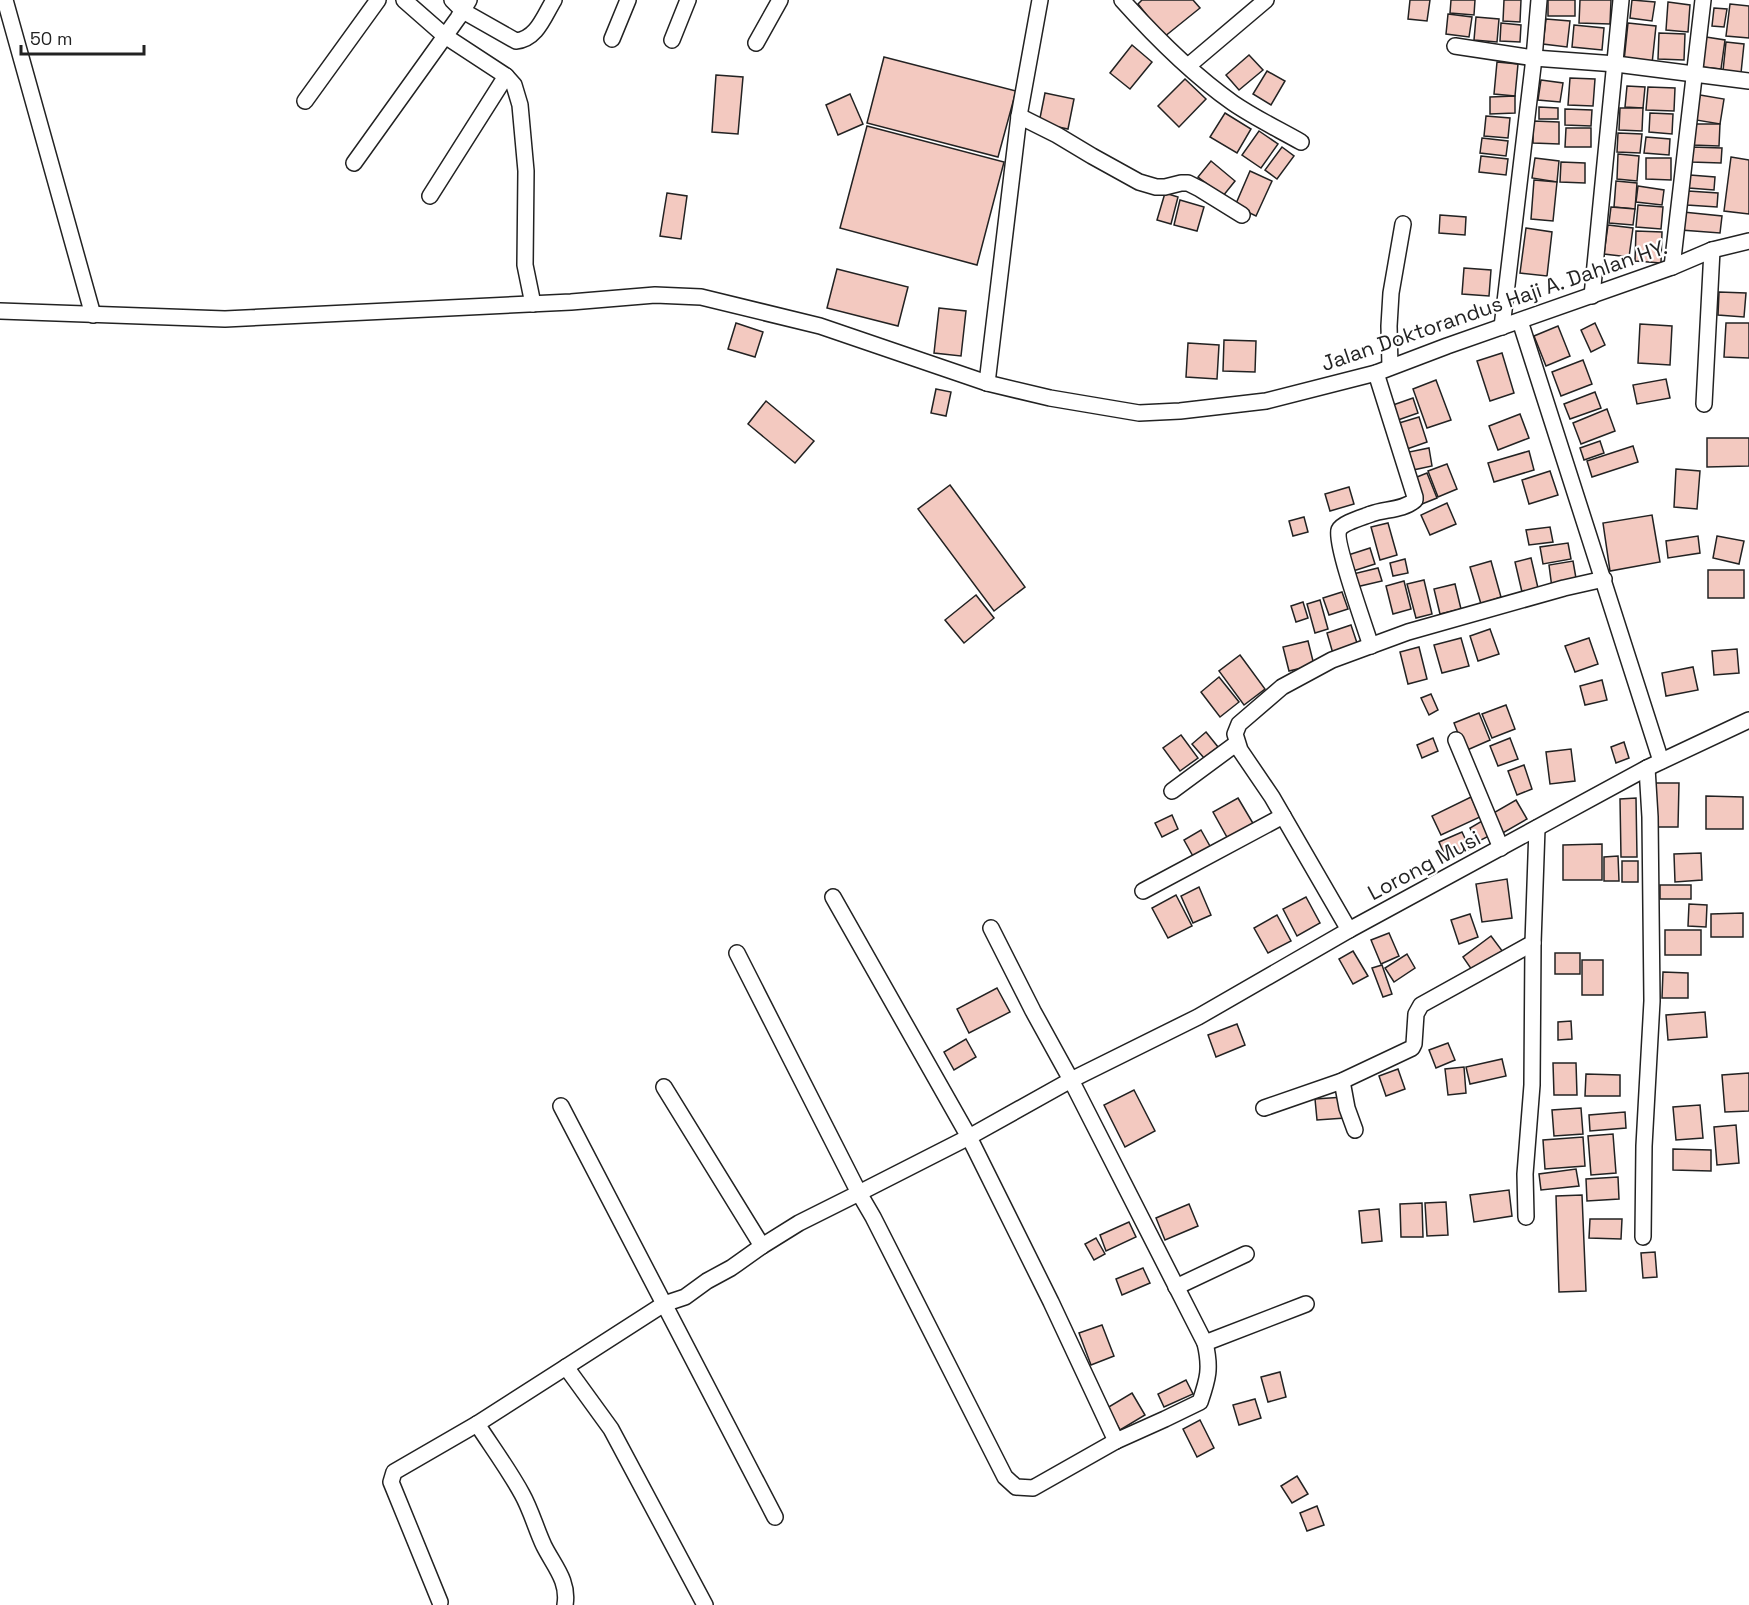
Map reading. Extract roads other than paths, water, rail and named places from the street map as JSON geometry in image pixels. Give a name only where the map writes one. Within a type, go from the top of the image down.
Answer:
[{"type":"street","points":[[5,0],[93,315]]},
{"type":"street","points":[[305,101],[378,0]]},
{"type":"street","points":[[404,0],[457,15],[516,41],[533,35],[554,0]]},
{"type":"street","points":[[612,39],[628,0]]},
{"type":"street","points":[[672,40],[688,0]]},
{"type":"street","points":[[756,43],[780,0]]},
{"type":"street","points":[[987,383],[1019,116],[1040,0]]},
{"type":"street","points":[[1122,0],[1152,34],[1209,85],[1234,103],[1301,142]]},
{"type":"street","points":[[1188,66],[1266,0]]},
{"type":"street","points":[[1502,327],[1539,0]]},
{"type":"street","points":[[1592,296],[1622,0]]},
{"type":"street","points":[[1672,267],[1703,0]]},
{"type":"street","points":[[457,15],[514,85],[520,105],[526,171],[525,265],[533,304]]},
{"type":"street","points":[[354,164],[457,15]]},
{"type":"street","points":[[1455,46],[1534,58],[1616,64],[1749,81]]},
{"type":"street","points":[[430,196],[506,76]]},
{"type":"street","points":[[1019,116],[1139,182],[1156,187],[1188,183],[1242,215]]},
{"type":"street","points":[[1371,646],[1338,537],[1339,530],[1344,525],[1373,513],[1410,504],[1415,500],[1383,370],[1391,293],[1403,224]]},
{"type":"street","name":"Jalan Doktorandus Haji A. Dahlan HY.","points":[[0,311],[225,319],[570,302],[655,295],[701,297],[820,326],[987,383],[1050,398],[1139,413],[1180,411],[1266,401],[1383,370],[1672,267],[1712,250],[1749,241]]},
{"type":"street","points":[[1704,404],[1712,250]]},
{"type":"street","points":[[1520,321],[1604,579],[1654,764],[1650,817],[1652,1000],[1644,1146],[1643,1237]]},
{"type":"street","points":[[1349,930],[1283,816],[1237,743],[1235,734],[1239,724],[1282,687],[1332,660],[1408,632],[1604,579]]},
{"type":"street","name":"Lorong Musi","points":[[440,1602],[391,1482],[394,1472],[477,1424],[664,1304],[685,1297],[799,1223],[969,1137],[1071,1080],[1198,1017],[1349,930],[1654,764],[1749,720]]},
{"type":"street","points":[[1456,740],[1501,848]]},
{"type":"street","points":[[1172,791],[1237,743]]},
{"type":"street","points":[[1143,891],[1283,816]]},
{"type":"street","points":[[1526,1217],[1525,1174],[1532,1085],[1537,828]]},
{"type":"street","points":[[833,897],[969,1137],[1051,1302],[1116,1441]]},
{"type":"street","points":[[737,953],[1005,1477],[1016,1487],[1033,1488],[1116,1441],[1200,1402],[1210,1362],[1205,1343],[991,928]]},
{"type":"street","points":[[1264,1108],[1341,1081],[1412,1048],[1416,1014],[1421,1005],[1533,943]]},
{"type":"street","points":[[1341,1081],[1355,1130]]},
{"type":"street","points":[[664,1087],[762,1246]]},
{"type":"street","points":[[561,1106],[775,1517]]},
{"type":"street","points":[[1176,1287],[1246,1254]]},
{"type":"street","points":[[1205,1343],[1306,1304]]},
{"type":"street","points":[[566,1367],[611,1429],[705,1605]]},
{"type":"street","points":[[477,1424],[524,1497],[545,1548],[565,1584],[565,1605]]}]
